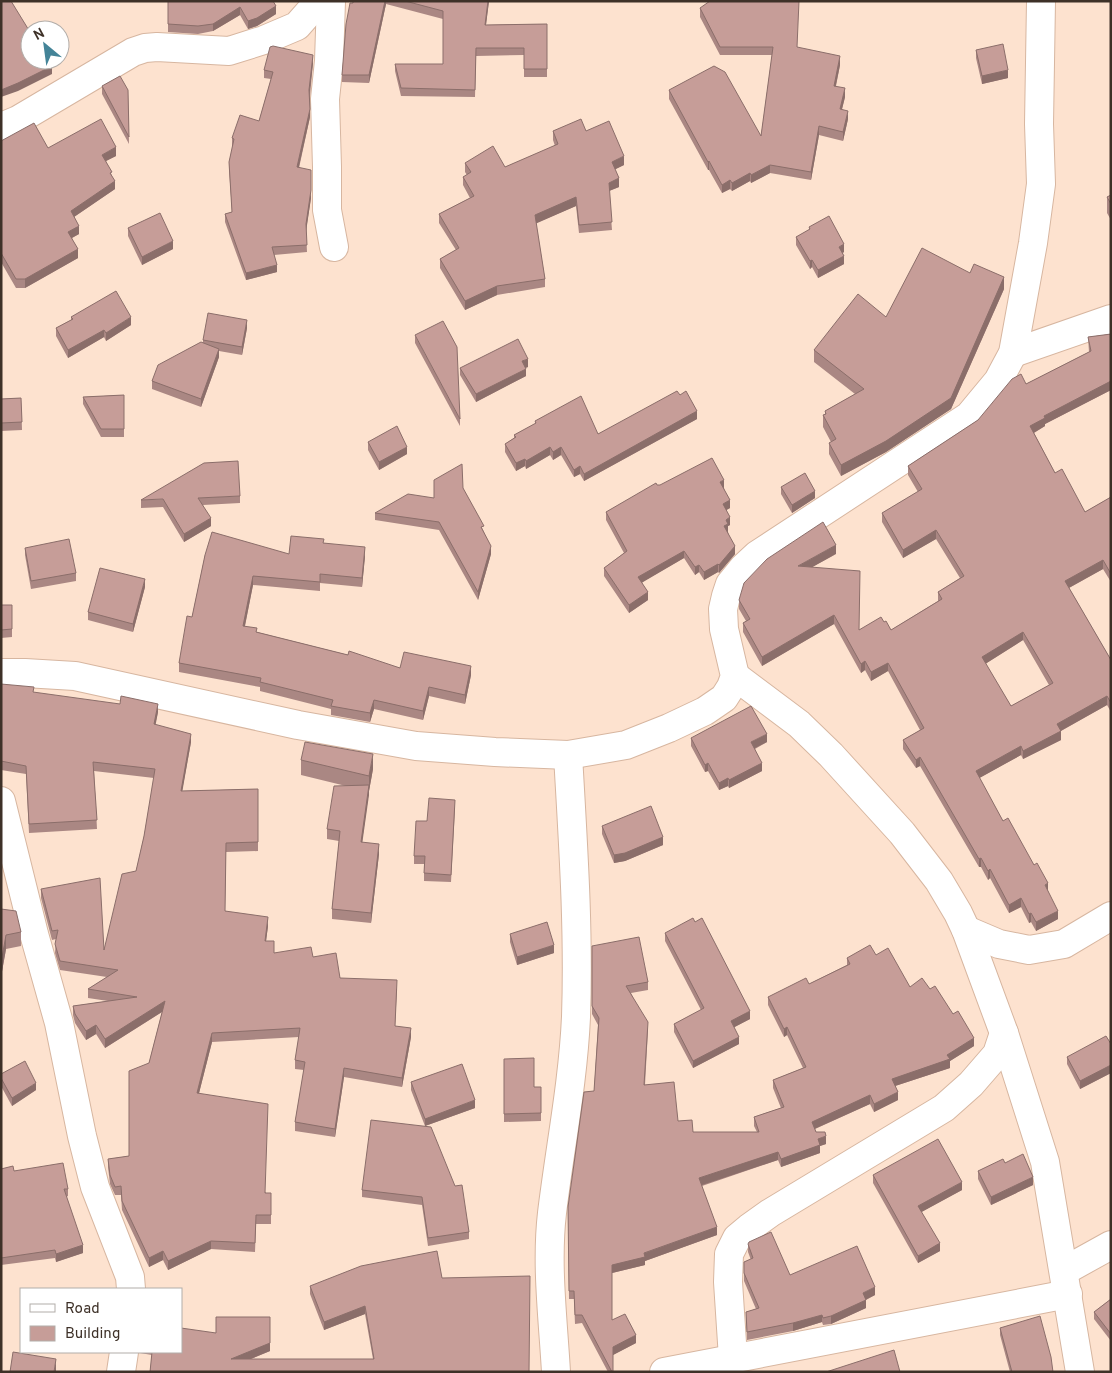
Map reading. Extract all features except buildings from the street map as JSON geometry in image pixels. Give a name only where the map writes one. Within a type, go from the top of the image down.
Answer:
[{"type":"street","points":[[1,127],[18,120],[133,52],[157,47],[229,51],[264,40],[297,26],[319,1]]},
{"type":"street","points":[[331,1],[329,61],[325,99],[327,210],[334,247]]},
{"type":"street","points":[[1,673],[75,676],[298,724],[416,746],[496,752],[568,755],[626,745],[698,715],[724,698],[731,687],[734,676],[724,629],[723,609],[730,584],[743,568],[757,555],[969,416],[998,381],[1013,353],[1033,243],[1041,184],[1039,124],[1042,1]]},
{"type":"street","points":[[1013,353],[1111,319]]},
{"type":"street","points":[[734,676],[799,724],[869,795],[939,880],[958,913],[1004,1033],[1045,1162],[1080,1372]]},
{"type":"street","points":[[556,1372],[550,1263],[552,1214],[571,1072],[576,1008],[577,920],[568,755]]},
{"type":"street","points":[[1,801],[34,934],[59,1023],[82,1136],[95,1187],[130,1277],[130,1288]]},
{"type":"street","points":[[966,930],[999,944],[1029,950],[1064,944],[1111,916]]},
{"type":"street","points":[[733,1358],[728,1282],[729,1254],[737,1238],[770,1213],[944,1108],[971,1084],[997,1054],[1004,1033]]},
{"type":"street","points":[[664,1372],[1066,1283],[1111,1245]]},
{"type":"street","points":[[121,1372],[124,1353]]}]
